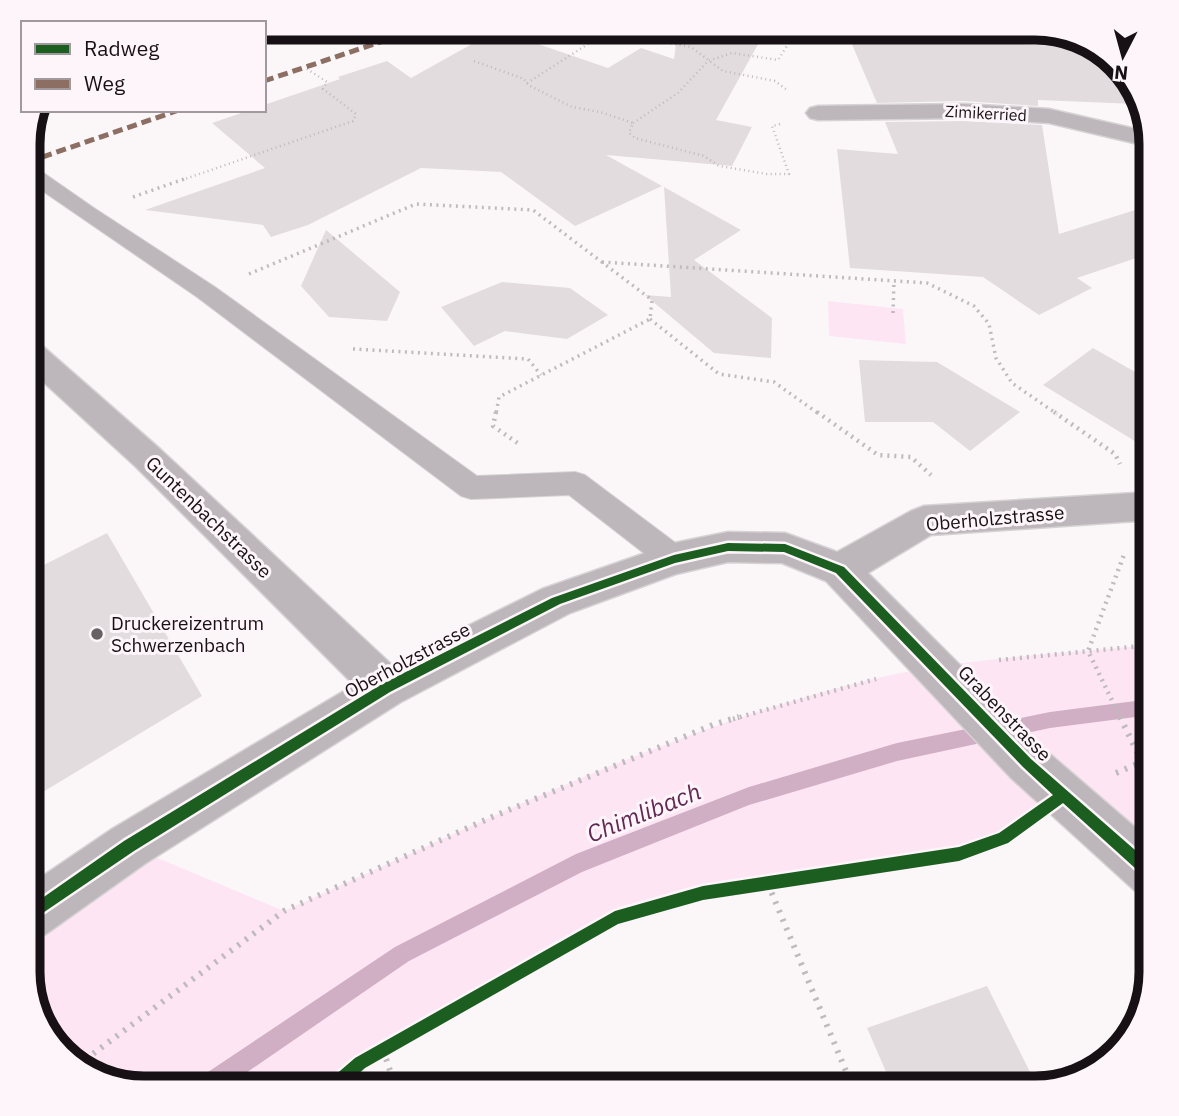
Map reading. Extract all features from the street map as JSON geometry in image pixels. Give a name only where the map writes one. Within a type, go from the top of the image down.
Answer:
[{"type":"street","name":"Zimikerried","points":[[818,113],[963,111],[1049,116],[1139,137]]},
{"type":"street","name":"Guntenbachstrasse","points":[[40,361],[148,458],[386,688]]},
{"type":"street","name":"Oberholzstrasse","points":[[40,908],[129,846],[386,688],[556,601],[674,559],[728,547],[785,548],[840,570],[925,521],[1139,506]]},
{"type":"street","name":"Grabenstrasse","points":[[840,570],[1027,763],[1139,862]]},
{"type":"lane","points":[[40,180],[206,292],[471,488],[575,483],[674,559]]},
{"type":"path","points":[[527,83],[594,40]]},
{"type":"path","points":[[665,40],[691,47],[723,71],[775,81],[818,113]]},
{"type":"path","points":[[790,40],[778,60],[732,53],[708,61],[678,93],[633,123],[629,133],[635,138],[704,156],[719,166],[767,174],[789,174],[772,126],[818,113]]},
{"type":"path","points":[[474,61],[524,79],[572,107],[600,112],[633,123]]},
{"type":"path","points":[[86,213],[353,121],[356,114],[323,89],[327,82],[304,67]]},
{"type":"path","points":[[206,292],[416,204],[533,210],[652,300],[650,319]]},
{"type":"path","points":[[602,262],[927,283],[974,306],[989,324],[996,358],[1012,383],[1115,454],[1139,494]]},
{"type":"path","points":[[893,313],[894,281]]},
{"type":"path","points":[[575,483],[493,426],[499,397],[650,319]]},
{"type":"path","points":[[650,319],[719,374],[774,382],[878,455],[911,457],[976,516]]},
{"type":"path","points":[[276,345],[528,359],[541,375]]},
{"type":"path","points":[[1139,524],[1088,651],[1139,756]]},
{"type":"path","points":[[87,1058],[284,911],[492,817],[715,724],[873,679],[936,667],[1139,646]]},
{"type":"path","points":[[768,884],[848,1076]]},
{"type":"path","points":[[383,1050],[392,1076]]},
{"type":"shaded area","points":[[828,301],[903,309],[906,344],[829,336]]},
{"type":"shaded area","points":[[1139,646],[1139,862],[1064,795],[1003,838],[959,854],[703,893],[615,918],[360,1063],[345,1076],[124,1074],[104,1068],[86,1058],[58,1030],[48,1012],[40,979],[40,908],[129,846],[284,911],[574,781],[722,724],[873,679],[941,666]]},
{"type":"building","points":[[479,40],[526,40],[608,68],[641,48],[674,59],[676,40],[760,40],[716,120],[752,127],[732,166],[606,155],[662,186],[575,226],[501,172],[421,168],[308,225],[271,237],[263,225],[145,210],[265,168],[212,123],[244,112],[266,112],[266,104],[387,61],[411,78]]},
{"type":"building","points":[[850,40],[969,40],[967,42],[1070,46],[1088,55],[1088,91],[1124,91],[1130,104],[1038,100],[1038,106],[963,101],[877,103]]},
{"type":"building","points":[[963,121],[1042,125],[1059,234],[1139,209],[1139,257],[1077,278],[1092,288],[1039,315],[983,277],[850,268],[837,149],[898,154],[885,122]]},
{"type":"building","points":[[664,187],[741,230],[694,260],[772,318],[771,358],[714,353],[645,295],[671,297]]},
{"type":"building","points":[[326,230],[400,292],[387,321],[329,317],[301,286]]},
{"type":"building","points":[[502,282],[570,288],[608,315],[567,339],[505,331],[474,346],[441,307]]},
{"type":"building","points":[[1093,348],[1139,374],[1139,444],[1043,385]]},
{"type":"building","points":[[859,360],[937,362],[1020,412],[970,451],[933,422],[865,422]]},
{"type":"building","name":"Druckereizentrum Schwerzenbach","points":[[107,533],[202,696],[40,794],[40,567]]},
{"type":"building","points":[[987,986],[1032,1076],[888,1076],[867,1028]]},
{"type":"waterway","name":"Chimlibach","points":[[222,1076],[402,954],[576,864],[749,796],[897,752],[1050,720],[1139,709]]},
{"type":"marked path","points":[[266,80],[386,40]]},
{"type":"marked path","points":[[40,158],[173,112]]},
{"type":"cycle path","points":[[40,908],[129,846],[386,688],[556,601],[674,559],[728,547],[785,548],[840,570],[1027,763],[1139,862]]},
{"type":"cycle path","points":[[345,1076],[360,1063],[615,918],[703,893],[959,854],[1003,838],[1064,795]]},
{"type":"place","name":"Druckereizentrum Schwerzenbach","points":[[97,634]]}]
